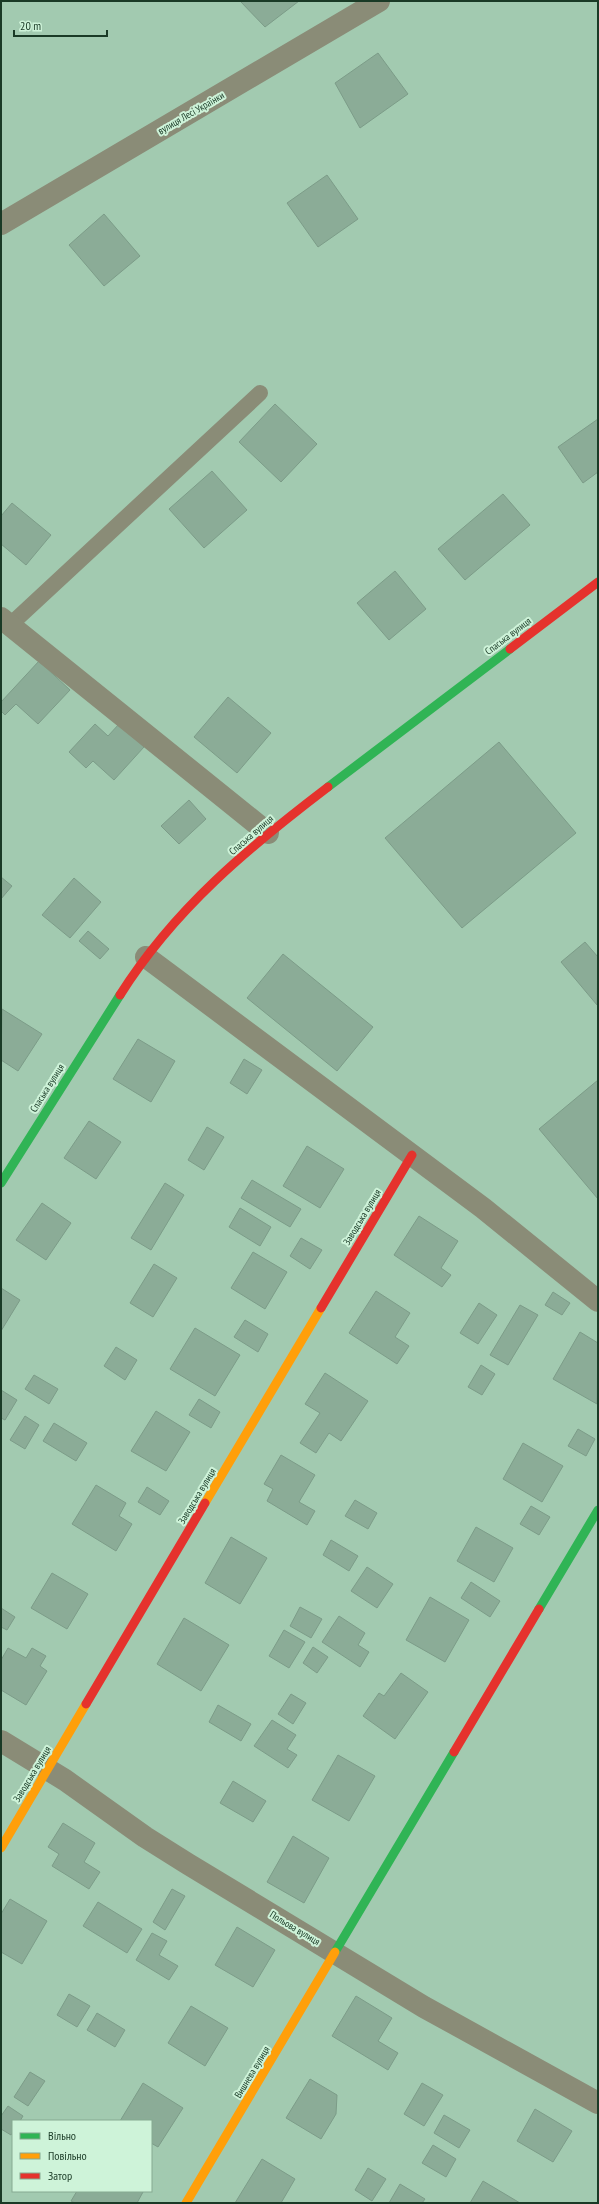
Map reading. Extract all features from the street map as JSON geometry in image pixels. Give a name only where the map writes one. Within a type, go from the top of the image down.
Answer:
[{"type":"street","name":"вулиця Лесі Українки","points":[[1,224],[379,1]]},
{"type":"street","name":"Спаська вулиця","points":[[1,1183],[98,1029],[146,957],[162,935],[194,900],[268,833],[598,582]]},
{"type":"street","points":[[5,622],[268,833]]},
{"type":"street","points":[[146,957],[483,1208],[598,1301]]},
{"type":"street","name":"Заводська вулиця","points":[[1,1848],[412,1155]]},
{"type":"street","name":"Вишнева вулиця","points":[[186,2203],[598,1510]]},
{"type":"street","name":"Польова вулиця","points":[[1,1741],[47,1769],[188,1864],[336,1952],[424,2007],[598,2103]]},
{"type":"lane","points":[[5,622],[260,393]]},
{"type":"building","points":[[240,1],[299,1],[265,27]]},
{"type":"building","points":[[378,53],[408,94],[360,128],[335,83]]},
{"type":"building","points":[[327,175],[358,219],[318,247],[287,203]]},
{"type":"building","points":[[104,214],[140,256],[104,286],[69,245]]},
{"type":"building","points":[[275,404],[317,444],[281,482],[239,442]]},
{"type":"building","points":[[598,419],[598,472],[583,483],[558,447]]},
{"type":"building","points":[[212,471],[247,510],[204,548],[169,509]]},
{"type":"building","points":[[503,494],[530,525],[465,580],[438,549]]},
{"type":"building","points":[[12,503],[51,535],[26,565],[1,544],[1,516]]},
{"type":"building","points":[[395,571],[426,609],[389,640],[357,603]]},
{"type":"building","points":[[39,661],[70,690],[38,724],[16,704],[5,715],[1,711],[1,702]]},
{"type":"building","points":[[228,697],[271,733],[237,773],[194,737]]},
{"type":"building","points":[[95,724],[108,736],[119,724],[144,747],[114,780],[93,761],[86,768],[69,752]]},
{"type":"building","points":[[499,742],[576,833],[462,928],[385,838]]},
{"type":"building","points":[[189,800],[206,819],[179,844],[161,826]]},
{"type":"building","points":[[1,877],[12,886],[1,899]]},
{"type":"building","points":[[74,878],[101,902],[70,938],[42,915]]},
{"type":"building","points":[[88,931],[109,949],[100,959],[79,941]]},
{"type":"building","points":[[585,942],[598,957],[597,1005],[561,962]]},
{"type":"building","points":[[283,954],[373,1027],[337,1071],[247,998]]},
{"type":"building","points":[[2,1009],[42,1034],[18,1071],[1,1060]]},
{"type":"building","points":[[138,1039],[175,1061],[151,1102],[113,1079]]},
{"type":"building","points":[[244,1059],[262,1070],[247,1094],[230,1083]]},
{"type":"building","points":[[598,1080],[598,1199],[539,1129]]},
{"type":"building","points":[[89,1121],[121,1142],[96,1179],[64,1158]]},
{"type":"building","points":[[207,1127],[224,1137],[204,1170],[188,1160]]},
{"type":"building","points":[[307,1146],[344,1169],[320,1208],[283,1186]]},
{"type":"building","points":[[252,1180],[301,1209],[290,1227],[241,1198]]},
{"type":"building","points":[[165,1183],[184,1195],[151,1250],[131,1238]]},
{"type":"building","points":[[42,1203],[71,1223],[46,1260],[16,1240]]},
{"type":"building","points":[[240,1208],[271,1227],[260,1246],[229,1227]]},
{"type":"building","points":[[419,1216],[458,1241],[441,1268],[451,1275],[442,1287],[394,1255]]},
{"type":"building","points":[[301,1238],[322,1250],[310,1269],[290,1256]]},
{"type":"building","points":[[253,1252],[287,1272],[265,1309],[231,1288]]},
{"type":"building","points":[[154,1264],[177,1278],[153,1317],[130,1303]]},
{"type":"building","points":[[1,1288],[20,1300],[1,1331]]},
{"type":"building","points":[[376,1291],[410,1313],[395,1337],[409,1346],[397,1364],[349,1333]]},
{"type":"building","points":[[553,1292],[570,1303],[562,1315],[545,1305]]},
{"type":"building","points":[[479,1303],[497,1315],[478,1344],[460,1333]]},
{"type":"building","points":[[520,1305],[538,1315],[508,1365],[490,1355]]},
{"type":"building","points":[[245,1320],[268,1334],[258,1352],[234,1337]]},
{"type":"building","points":[[195,1328],[240,1355],[215,1396],[170,1369]]},
{"type":"building","points":[[580,1332],[598,1343],[597,1404],[553,1379]]},
{"type":"building","points":[[116,1347],[137,1360],[125,1380],[104,1366]]},
{"type":"building","points":[[481,1365],[495,1374],[482,1395],[468,1387]]},
{"type":"building","points":[[325,1373],[368,1401],[341,1441],[329,1433],[316,1453],[300,1443],[320,1413],[305,1404]]},
{"type":"building","points":[[34,1375],[58,1389],[49,1404],[25,1389]]},
{"type":"building","points":[[1,1390],[17,1400],[5,1420],[1,1418]]},
{"type":"building","points":[[199,1399],[220,1412],[211,1428],[189,1415]]},
{"type":"building","points":[[156,1411],[190,1432],[166,1471],[131,1451]]},
{"type":"building","points":[[25,1416],[39,1425],[25,1449],[10,1440]]},
{"type":"building","points":[[54,1423],[87,1443],[76,1461],[43,1441]]},
{"type":"building","points":[[578,1429],[595,1439],[586,1456],[568,1446]]},
{"type":"building","points":[[523,1443],[563,1466],[542,1502],[503,1479]]},
{"type":"building","points":[[281,1455],[315,1475],[299,1502],[315,1511],[307,1525],[267,1501],[273,1489],[264,1484]]},
{"type":"building","points":[[96,1485],[126,1503],[119,1516],[132,1524],[116,1551],[72,1524]]},
{"type":"building","points":[[147,1487],[169,1501],[160,1515],[138,1502]]},
{"type":"building","points":[[355,1500],[377,1513],[368,1529],[345,1516]]},
{"type":"building","points":[[531,1506],[550,1517],[539,1535],[520,1524]]},
{"type":"building","points":[[476,1527],[513,1548],[494,1582],[457,1561]]},
{"type":"building","points":[[231,1537],[267,1558],[240,1604],[205,1583]]},
{"type":"building","points":[[331,1540],[358,1556],[349,1571],[323,1555]]},
{"type":"building","points":[[367,1567],[393,1584],[377,1608],[351,1591]]},
{"type":"building","points":[[52,1573],[88,1594],[67,1629],[31,1608]]},
{"type":"building","points":[[471,1582],[500,1601],[490,1617],[461,1598]]},
{"type":"building","points":[[430,1597],[469,1620],[445,1662],[406,1640]]},
{"type":"building","points":[[300,1607],[322,1619],[311,1638],[290,1626]]},
{"type":"building","points":[[1,1608],[15,1617],[7,1630],[1,1627]]},
{"type":"building","points":[[339,1616],[365,1633],[358,1645],[369,1652],[360,1667],[322,1642]]},
{"type":"building","points":[[184,1618],[229,1645],[201,1691],[157,1664]]},
{"type":"building","points":[[284,1630],[305,1642],[289,1668],[269,1656]]},
{"type":"building","points":[[313,1647],[328,1657],[317,1673],[303,1663]]},
{"type":"building","points":[[8,1648],[26,1658],[32,1648],[46,1656],[40,1666],[47,1671],[26,1705],[1,1690],[1,1660]]},
{"type":"building","points":[[401,1673],[428,1692],[395,1739],[363,1716],[379,1693],[384,1696]]},
{"type":"building","points":[[291,1694],[306,1703],[293,1724],[278,1714]]},
{"type":"building","points":[[218,1705],[251,1724],[241,1741],[209,1722]]},
{"type":"building","points":[[272,1720],[296,1735],[287,1749],[297,1755],[288,1768],[254,1746]]},
{"type":"building","points":[[338,1755],[375,1776],[349,1821],[312,1800]]},
{"type":"building","points":[[233,1781],[266,1801],[253,1822],[220,1803]]},
{"type":"building","points":[[63,1823],[95,1843],[84,1862],[100,1872],[89,1889],[52,1866],[59,1854],[48,1847]]},
{"type":"building","points":[[293,1836],[329,1858],[304,1903],[267,1882]]},
{"type":"building","points":[[172,1889],[185,1896],[165,1930],[153,1922]]},
{"type":"building","points":[[10,1899],[47,1921],[22,1964],[1,1952],[1,1914]]},
{"type":"building","points":[[98,1902],[142,1929],[127,1953],[83,1926]]},
{"type":"building","points":[[237,1927],[275,1950],[253,1987],[215,1965]]},
{"type":"building","points":[[152,1933],[167,1941],[159,1955],[178,1966],[169,1980],[136,1960]]},
{"type":"building","points":[[69,1994],[90,2006],[77,2027],[57,2015]]},
{"type":"building","points":[[356,1996],[392,2018],[378,2041],[398,2053],[388,2070],[332,2036]]},
{"type":"building","points":[[191,2006],[228,2028],[205,2066],[168,2043]]},
{"type":"building","points":[[97,2013],[125,2030],[115,2047],[87,2030]]},
{"type":"building","points":[[30,2072],[45,2081],[28,2106],[14,2097]]},
{"type":"building","points":[[310,2079],[337,2095],[336,2114],[321,2139],[286,2118]]},
{"type":"building","points":[[143,2083],[183,2108],[158,2147],[152,2144],[152,2120],[121,2120]]},
{"type":"building","points":[[422,2083],[443,2095],[424,2126],[404,2114]]},
{"type":"building","points":[[8,2106],[23,2116],[21,2120],[12,2120],[11,2135],[1,2129],[1,2116]]},
{"type":"building","points":[[535,2109],[572,2131],[553,2162],[517,2141]]},
{"type":"building","points":[[444,2115],[470,2130],[459,2148],[434,2133]]},
{"type":"building","points":[[433,2145],[456,2159],[446,2177],[422,2163]]},
{"type":"building","points":[[262,2159],[295,2179],[281,2203],[235,2203]]},
{"type":"building","points":[[368,2168],[386,2179],[372,2201],[355,2190]]},
{"type":"building","points":[[483,2181],[520,2203],[470,2203]]},
{"type":"building","points":[[400,2184],[425,2199],[422,2203],[389,2203]]},
{"type":"building","points":[[76,2192],[143,2192],[137,2203],[75,2203],[71,2201]]},
{"type":"traffic: fast","points":[[328,787],[510,649]]},
{"type":"traffic: fast","points":[[1,1183],[120,995]]},
{"type":"traffic: fast","points":[[539,1609],[598,1510]]},
{"type":"traffic: fast","points":[[335,1952],[454,1752]]},
{"type":"traffic: slow","points":[[205,1503],[321,1308]]},
{"type":"traffic: slow","points":[[1,1848],[86,1704]]},
{"type":"traffic: slow","points":[[186,2203],[335,1952]]},
{"type":"traffic: jam","points":[[510,649],[598,582]]},
{"type":"traffic: jam","points":[[120,995],[164,934],[189,907],[215,881],[269,833],[328,787]]},
{"type":"traffic: jam","points":[[321,1308],[412,1155]]},
{"type":"traffic: jam","points":[[86,1704],[205,1503]]},
{"type":"traffic: jam","points":[[454,1752],[539,1609]]}]
